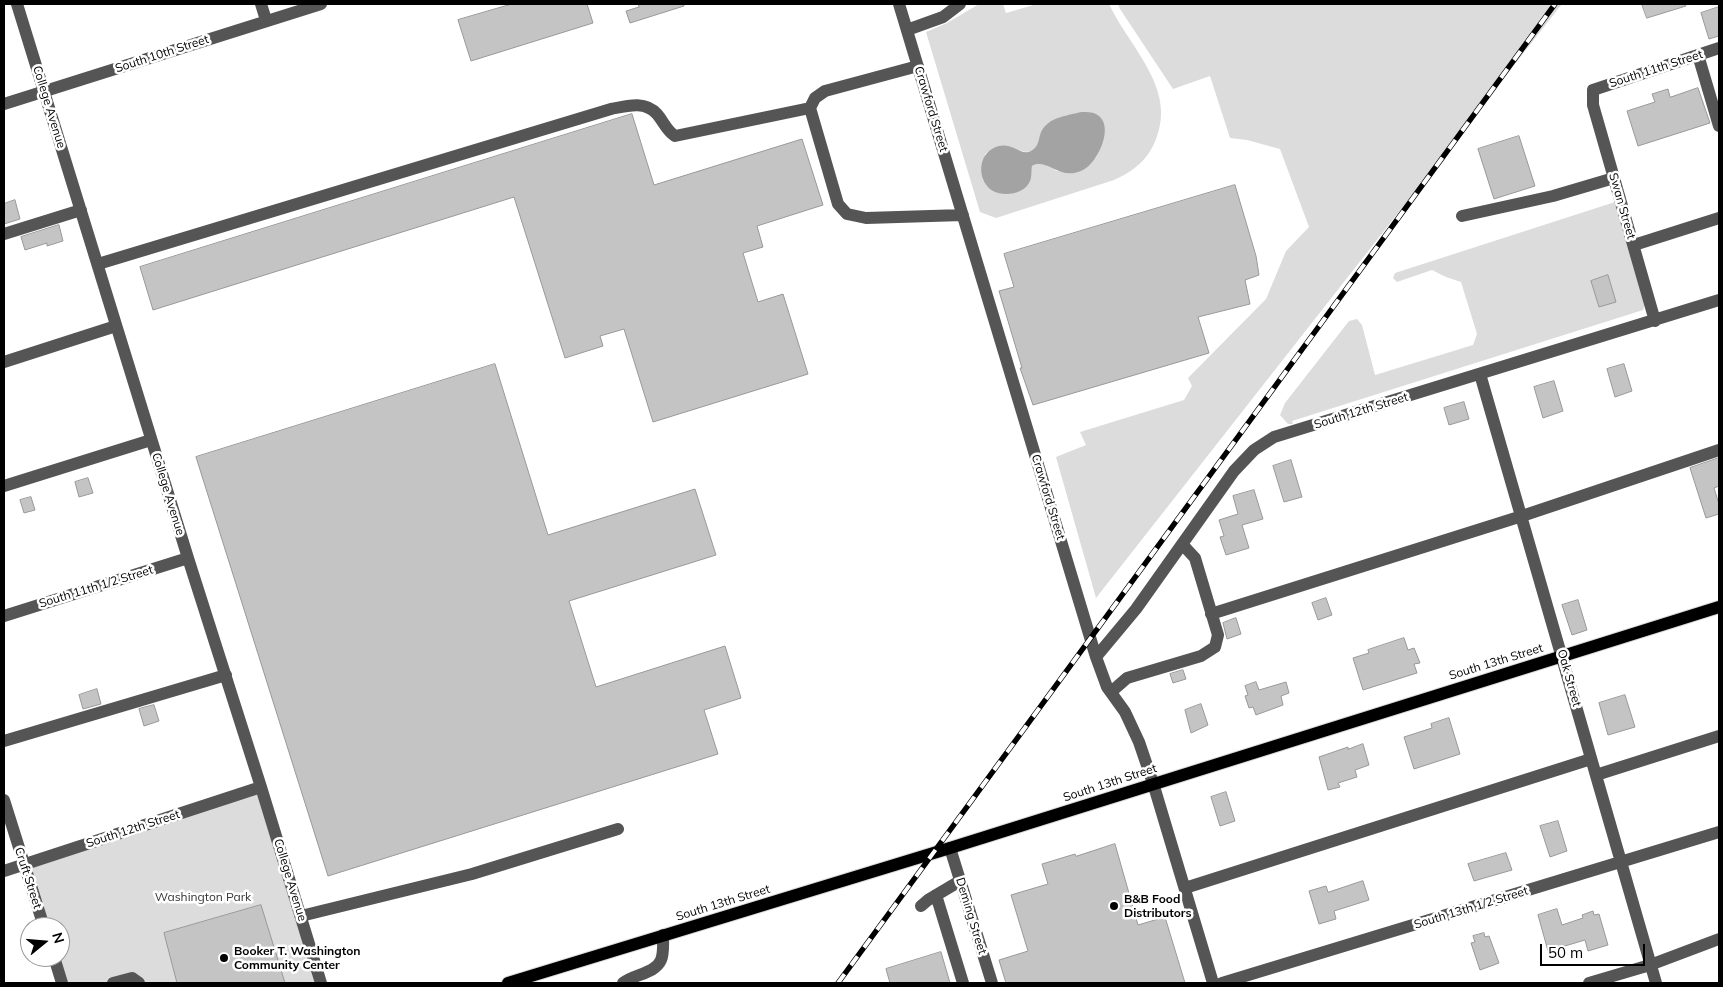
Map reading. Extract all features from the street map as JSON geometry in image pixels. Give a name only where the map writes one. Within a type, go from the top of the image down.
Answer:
[{"type":"main road","name":"South 13th Street","points":[[508,983],[950,848],[1719,607]]},
{"type":"street","name":"College Avenue","points":[[16,4],[45,91],[151,440],[321,983]]},
{"type":"street","points":[[260,4],[266,20]]},
{"type":"street","name":"South 10th Street","points":[[4,104],[320,4]]},
{"type":"street","name":"Crawford Street","points":[[899,4],[1096,657],[1107,687],[1128,719],[1139,742],[1213,983]]},
{"type":"street","points":[[907,30],[943,17],[960,4]]},
{"type":"street","name":"South 11th Street","points":[[1593,90],[1719,48]]},
{"type":"street","points":[[1698,55],[1719,126]]},
{"type":"street","points":[[918,66],[825,91],[815,98],[810,108],[838,204],[847,214],[866,218],[963,215]]},
{"type":"street","name":"Swan Street","points":[[1593,90],[1594,105],[1656,321]]},
{"type":"street","points":[[98,264],[611,109],[634,104],[648,107],[657,114],[675,136],[810,108]]},
{"type":"street","points":[[1462,216],[1553,196],[1614,178]]},
{"type":"street","points":[[4,234],[81,210]]},
{"type":"street","points":[[1634,245],[1719,218]]},
{"type":"street","name":"South 12th Street","points":[[1096,657],[1136,609],[1234,471],[1254,450],[1274,437],[1656,321],[1719,300]]},
{"type":"street","points":[[4,362],[116,326]]},
{"type":"street","name":"Oak Street","points":[[1480,374],[1656,983]]},
{"type":"street","points":[[4,486],[151,440]]},
{"type":"street","points":[[1211,614],[1522,516],[1719,450]]},
{"type":"street","points":[[1111,692],[1127,678],[1201,656],[1215,647],[1218,634],[1195,558],[1182,544]]},
{"type":"street","name":"South 11th 1/2 Street","points":[[4,616],[188,558]]},
{"type":"street","points":[[4,741],[226,675]]},
{"type":"street","points":[[1596,776],[1719,736]]},
{"type":"street","points":[[1185,888],[1591,759]]},
{"type":"street","name":"South 12th Street","points":[[4,871],[261,787]]},
{"type":"street","name":"Cruft Street","points":[[4,800],[41,917]]},
{"type":"street","points":[[300,916],[472,874],[618,829]]},
{"type":"street","name":"South 13th 1/2 Street","points":[[1222,983],[1719,832]]},
{"type":"street","name":"Deming Street","points":[[950,848],[992,983]]},
{"type":"street","points":[[921,906],[936,894],[960,880]]},
{"type":"street","points":[[936,894],[963,983]]},
{"type":"street","points":[[623,983],[658,966],[662,955],[663,935]]},
{"type":"street","points":[[1589,983],[1650,965],[1719,939]]},
{"type":"street","points":[[57,967],[62,983]]},
{"type":"street","points":[[113,983],[132,978],[139,983]]},
{"type":"green space","points":[[979,4],[1003,4],[1006,13],[1037,4],[1109,4],[1148,68],[1156,85],[1160,102],[1161,120],[1156,139],[1149,153],[1134,169],[1114,180],[996,218],[980,212],[926,32],[947,23]],"holes":[[[1067,115],[1103,142],[1096,158],[1057,171],[1045,165],[1032,166],[1030,174],[1013,193],[993,191],[985,154],[1001,147],[1029,152],[1034,150],[1038,145],[1044,128],[1059,118]]]},
{"type":"green space","points":[[1118,4],[1562,4],[1096,598],[1056,457],[1086,445],[1080,432],[1184,400],[1192,386],[1188,378],[1266,299],[1286,251],[1309,227],[1280,149],[1247,140],[1230,138],[1210,76],[1173,89]]},
{"type":"green space","points":[[1615,202],[1645,304],[1643,310],[1292,421],[1293,424],[1288,424],[1280,415],[1285,403],[1349,321],[1357,319],[1362,325],[1375,375],[1473,345],[1477,334],[1461,282],[1432,270],[1397,282],[1393,278],[1395,273]]},
{"type":"green space","name":"Washington Park","points":[[261,787],[321,983],[62,983],[61,967],[70,967],[70,917],[41,917],[24,865]]},
{"type":"shaded area","points":[[1081,112],[1096,114],[1102,119],[1105,126],[1103,143],[1089,166],[1075,173],[1067,173],[1038,164],[1032,166],[1030,181],[1024,189],[1008,194],[993,191],[984,182],[981,170],[982,164],[987,153],[992,149],[998,146],[1009,146],[1023,152],[1031,151],[1036,146],[1047,124],[1057,118]]},
{"type":"building","points":[[512,4],[587,4],[593,23],[471,61],[458,20]]},
{"type":"building","points":[[638,4],[684,4],[684,6],[630,23],[626,11],[639,7]]},
{"type":"building","points":[[1642,4],[1685,4],[1686,6],[1647,18]]},
{"type":"building","points":[[1719,7],[1719,36],[1709,39],[1701,13]]},
{"type":"building","points":[[1698,88],[1710,123],[1638,146],[1627,111],[1655,102],[1652,94],[1668,89],[1670,97]]},
{"type":"building","points":[[632,114],[654,185],[802,139],[823,205],[757,226],[763,247],[743,253],[758,302],[783,294],[808,374],[653,422],[624,329],[600,336],[603,346],[565,358],[514,197],[153,310],[140,267]]},
{"type":"building","points":[[1519,136],[1535,186],[1494,199],[1478,149]]},
{"type":"building","points":[[1235,185],[1256,256],[1259,275],[1245,280],[1250,304],[1198,317],[1209,353],[1033,405],[1020,368],[1022,368],[999,291],[1014,287],[1004,254]]},
{"type":"building","points":[[15,200],[20,219],[4,224],[4,204]]},
{"type":"building","points":[[59,225],[63,241],[47,246],[47,243],[25,250],[21,237]]},
{"type":"building","points":[[1608,275],[1616,302],[1599,307],[1591,281]]},
{"type":"building","points":[[495,364],[548,535],[695,489],[716,555],[569,601],[596,687],[725,646],[741,698],[704,710],[718,754],[328,876],[196,457]]},
{"type":"building","points":[[1624,364],[1632,391],[1615,397],[1607,369]]},
{"type":"building","points":[[1554,381],[1563,411],[1543,418],[1534,387]]},
{"type":"building","points":[[1464,402],[1469,419],[1449,425],[1444,408]]},
{"type":"building","points":[[1719,458],[1719,486],[1714,488],[1719,504],[1719,514],[1706,518],[1690,468]]},
{"type":"building","points":[[1291,460],[1302,497],[1284,502],[1273,466]]},
{"type":"building","points":[[88,478],[93,493],[79,497],[75,482]]},
{"type":"building","points":[[1254,490],[1263,519],[1242,525],[1249,548],[1226,555],[1220,537],[1224,536],[1219,520],[1238,514],[1233,496]]},
{"type":"building","points":[[31,497],[35,510],[24,513],[20,500]]},
{"type":"building","points":[[1326,598],[1332,615],[1318,620],[1312,603]]},
{"type":"building","points":[[1578,600],[1587,630],[1572,635],[1562,605]]},
{"type":"building","points":[[1236,618],[1241,634],[1227,639],[1223,623]]},
{"type":"building","points":[[1404,638],[1408,650],[1414,648],[1420,663],[1414,664],[1417,673],[1363,690],[1353,658],[1369,653],[1368,650]]},
{"type":"building","points":[[1183,670],[1186,679],[1173,683],[1170,674]]},
{"type":"building","points":[[1256,682],[1259,690],[1286,682],[1289,693],[1281,696],[1283,705],[1256,715],[1253,707],[1249,708],[1245,696],[1248,695],[1245,686]]},
{"type":"building","points":[[97,689],[101,704],[83,709],[79,695]]},
{"type":"building","points":[[1625,695],[1635,727],[1608,735],[1599,703]]},
{"type":"building","points":[[1201,704],[1208,725],[1191,733],[1185,710]]},
{"type":"building","points":[[154,705],[159,721],[144,726],[139,709]]},
{"type":"building","points":[[1449,718],[1460,754],[1414,769],[1404,737],[1432,728],[1431,724]]},
{"type":"building","points":[[1363,744],[1369,765],[1355,770],[1357,777],[1338,783],[1340,787],[1328,790],[1319,757]]},
{"type":"building","points":[[1226,792],[1235,821],[1220,826],[1211,797]]},
{"type":"building","points":[[1558,821],[1567,851],[1550,857],[1540,826]]},
{"type":"building","name":"B&B Food Distributors","points":[[1115,844],[1138,925],[1165,917],[1185,983],[1006,983],[999,960],[1028,951],[1011,895],[1048,884],[1042,864]]},
{"type":"building","points":[[1506,853],[1512,870],[1474,881],[1468,864]]},
{"type":"building","points":[[1363,881],[1369,900],[1334,911],[1336,919],[1319,924],[1309,891],[1326,886],[1328,892]]},
{"type":"building","name":"Booker T. Washington Community Center","points":[[261,905],[285,983],[177,983],[164,933]]},
{"type":"building","points":[[1557,909],[1562,925],[1583,918],[1582,915],[1593,911],[1594,915],[1599,914],[1608,945],[1588,951],[1585,940],[1548,951],[1538,915]]},
{"type":"building","points":[[1484,933],[1485,937],[1489,936],[1499,963],[1480,970],[1471,943],[1475,942],[1473,936]]},
{"type":"building","points":[[941,952],[950,983],[890,983],[886,969]]},
{"type":"railway","points":[[838,983],[1555,4]]},
{"type":"place","name":"B&B Food Distributors","points":[[1114,906]]},
{"type":"place","name":"Booker T. Washington Community Center","points":[[224,958]]}]
